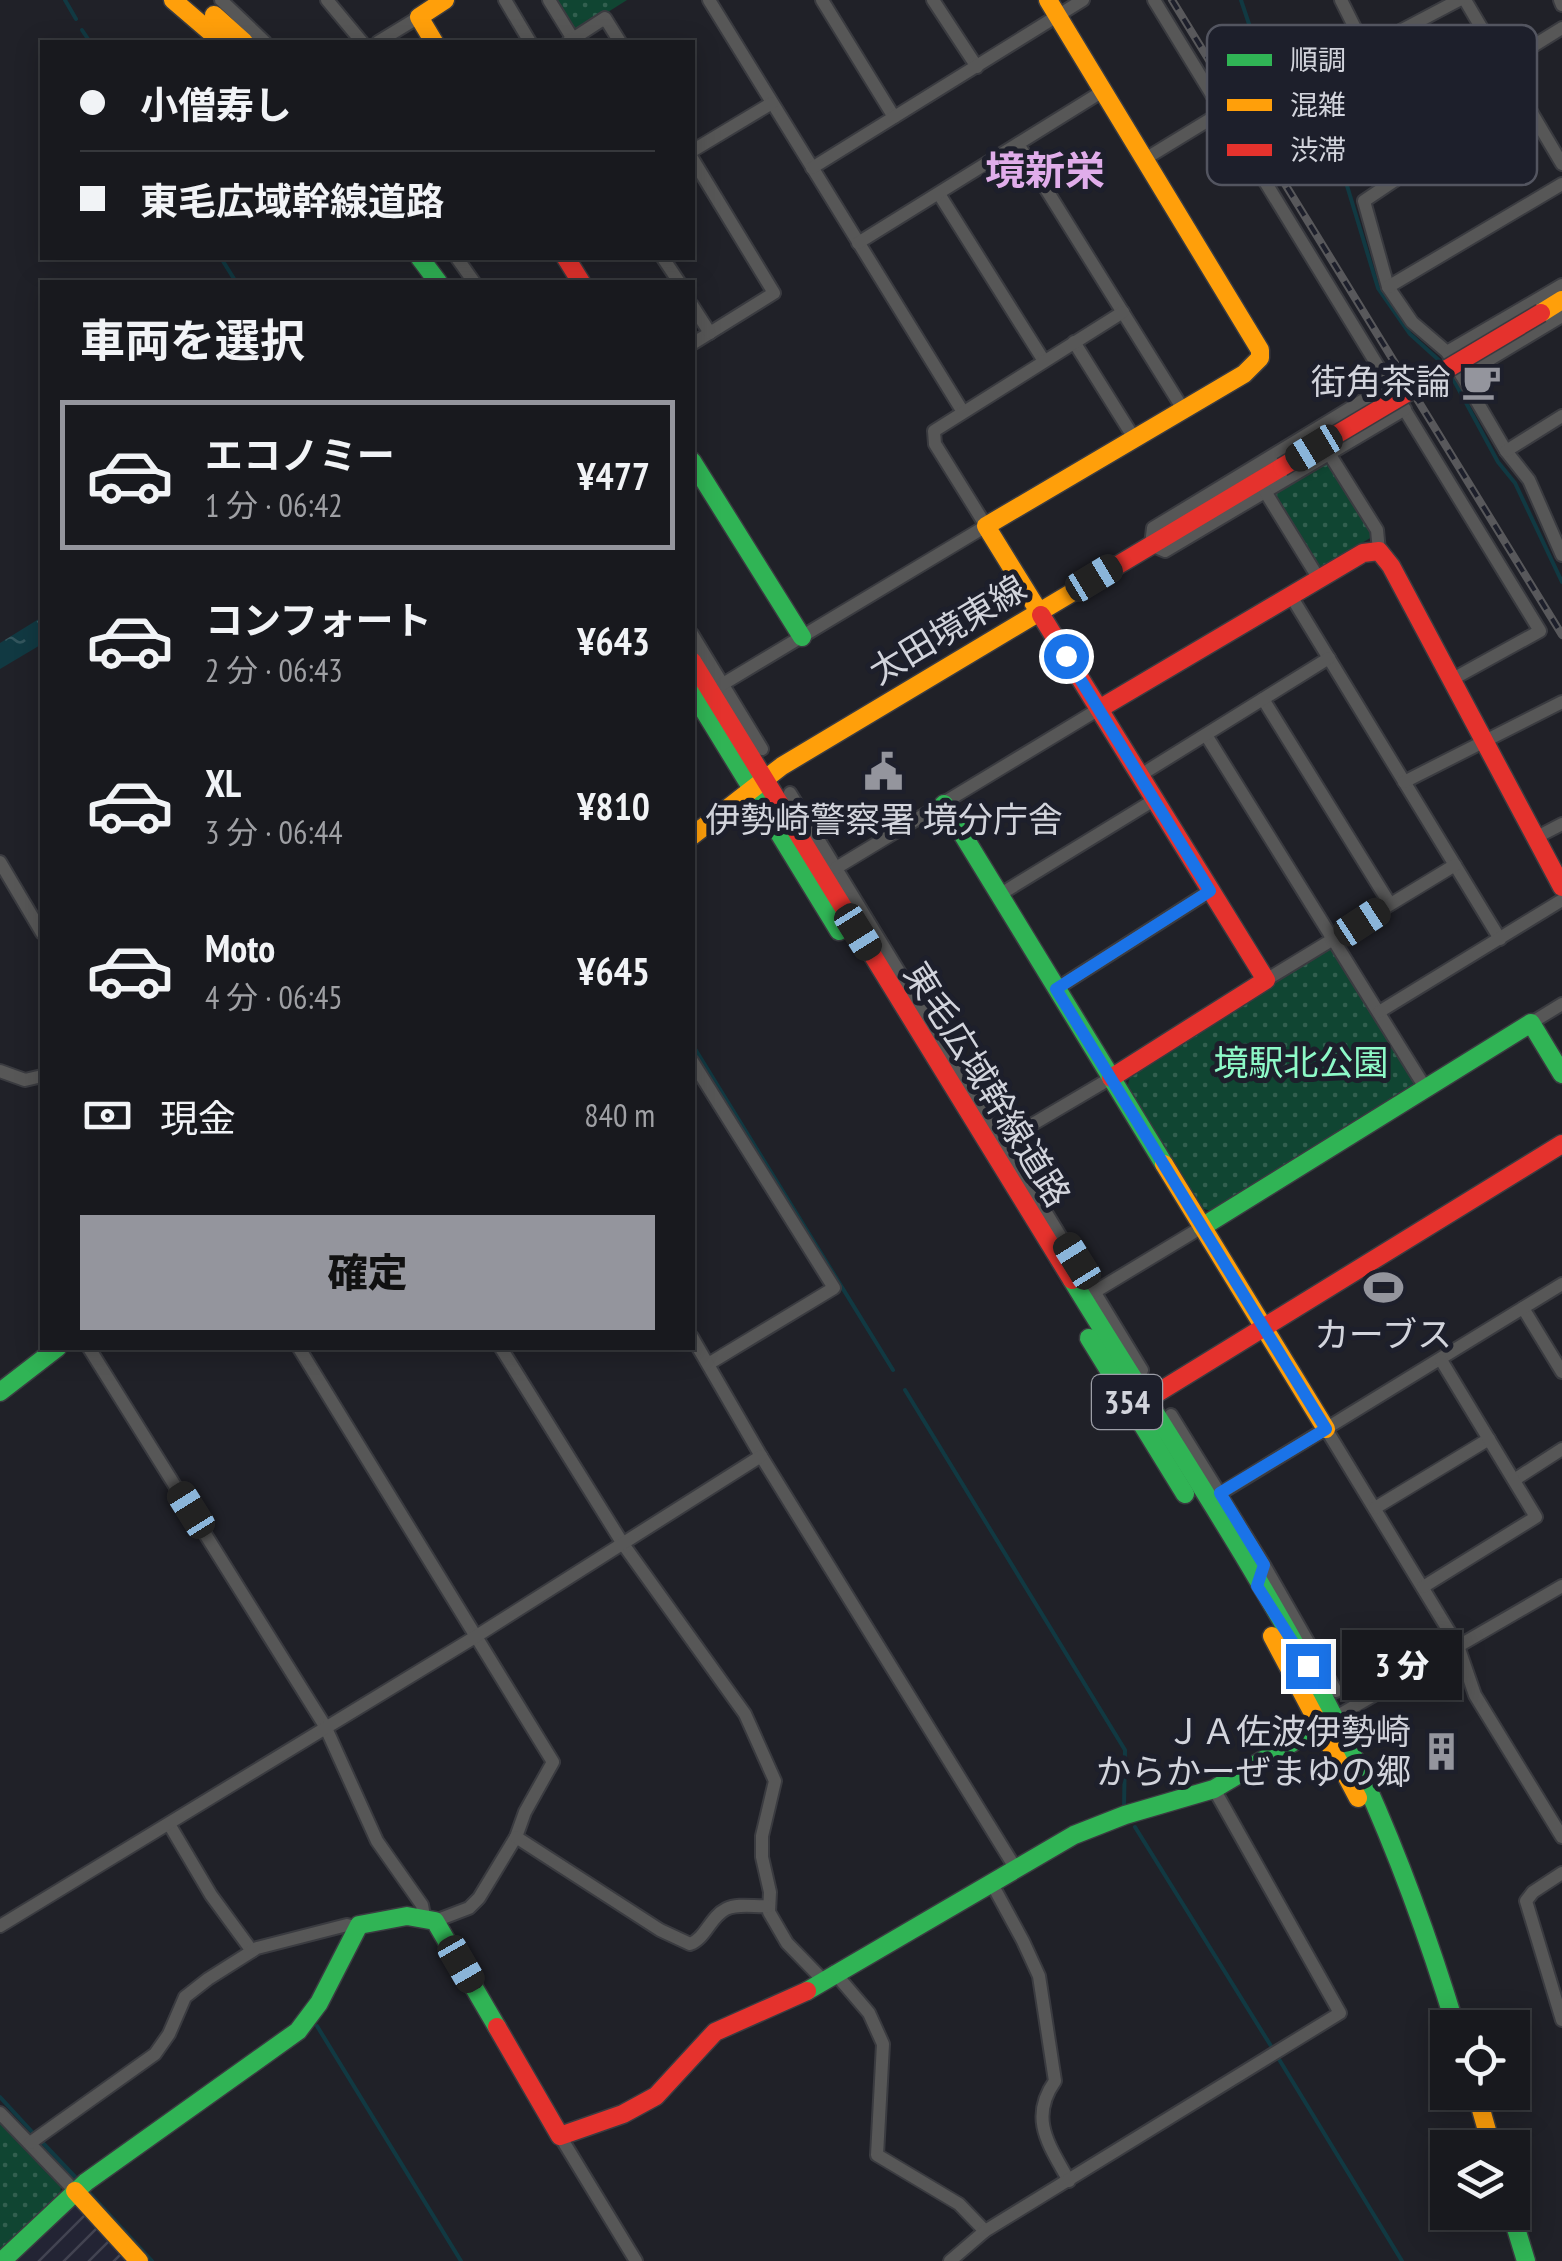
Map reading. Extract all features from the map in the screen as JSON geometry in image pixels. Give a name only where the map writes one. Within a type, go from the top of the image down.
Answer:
[{"type":"main road","points":[[173,0],[220,40]]},
{"type":"main road","points":[[196,0],[242,40]]},
{"type":"main road","points":[[433,40],[419,17],[444,0]]},
{"type":"main road","points":[[1053,8],[1260,350],[1260,358],[1244,374],[986,526],[1266,980],[1111,1078]]},
{"type":"main road","name":"太田境東線","points":[[695,834],[759,784],[1562,300]]},
{"type":"main road","points":[[695,466],[802,637]]},
{"type":"main road","points":[[1099,709],[1363,553],[1379,550],[1562,887]]},
{"type":"main road","name":"東毛広域幹線道路","points":[[695,666],[759,784],[1139,1404],[1187,1468],[1257,1586],[1404,1870],[1450,2010]]},
{"type":"main road","name":"東毛広域幹線道路","points":[[695,695],[858,932],[1055,1254],[1246,1592],[1329,1721],[1391,1875],[1437,2010]]},
{"type":"main road","points":[[944,804],[1326,1429]]},
{"type":"main road","points":[[1202,1227],[1530,1024],[1562,1074]]},
{"type":"main road","points":[[1139,1404],[1562,1144]]},
{"type":"main road","points":[[0,1392],[53,1350]]},
{"type":"main road","points":[[2,2261],[79,2187],[298,2030],[319,2004],[355,1927],[407,1916],[430,1918],[560,2136],[646,2102],[668,2086],[716,2032],[783,2004],[1074,1835],[1125,1815],[1214,1790],[1329,1721]]},
{"type":"main road","points":[[79,2187],[139,2261]]},
{"type":"main road","points":[[1503,2230],[1512,2261]]},
{"type":"main road","points":[[1517,2230],[1526,2261]]},
{"type":"street","points":[[221,0],[263,40]]},
{"type":"street","points":[[328,0],[360,40]]},
{"type":"street","points":[[505,0],[529,40]]},
{"type":"street","points":[[549,0],[570,40]]},
{"type":"street","points":[[710,0],[962,412]]},
{"type":"street","points":[[822,0],[894,117]]},
{"type":"street","points":[[933,0],[977,67]]},
{"type":"street","points":[[812,168],[977,67],[1053,8],[1083,0]]},
{"type":"street","points":[[1154,0],[1207,87]]},
{"type":"street","points":[[1341,0],[1354,25]]},
{"type":"street","points":[[1413,25],[1462,0],[1478,25]]},
{"type":"street","points":[[381,40],[419,17]]},
{"type":"street","points":[[573,40],[606,18],[619,40]]},
{"type":"street","points":[[1537,44],[1562,28]]},
{"type":"street","points":[[858,243],[1104,91]]},
{"type":"street","points":[[695,149],[772,104]]},
{"type":"street","points":[[1145,158],[1207,121]]},
{"type":"street","points":[[1537,125],[1562,164]]},
{"type":"street","points":[[1018,144],[1182,410]]},
{"type":"street","points":[[695,163],[774,293],[695,342]]},
{"type":"street","points":[[1388,287],[1562,184]]},
{"type":"street","points":[[1267,185],[1540,631],[1451,680]]},
{"type":"street","points":[[1389,185],[1364,202],[1388,287],[1412,322],[1447,352],[1506,451],[1529,480],[1562,555]]},
{"type":"street","points":[[939,194],[1044,361]]},
{"type":"street","points":[[1447,352],[1562,284]]},
{"type":"street","points":[[695,309],[710,333]]},
{"type":"street","points":[[723,684],[986,526],[933,438],[934,432],[1122,312]]},
{"type":"street","points":[[1462,376],[1562,316]]},
{"type":"street","points":[[1074,342],[1134,438]]},
{"type":"street","points":[[1390,384],[1153,528],[1150,545],[1165,551],[1405,409]]},
{"type":"street","points":[[1506,451],[1562,416]]},
{"type":"street","points":[[1330,455],[1377,530],[1379,550]]},
{"type":"street","points":[[1266,493],[1319,579]]},
{"type":"street","points":[[1291,596],[1500,939]]},
{"type":"street","points":[[695,639],[762,749]]},
{"type":"street","points":[[1139,776],[1329,658]]},
{"type":"street","points":[[1263,699],[1390,904]]},
{"type":"street","points":[[1404,782],[1562,702]]},
{"type":"street","points":[[836,868],[1099,709]]},
{"type":"street","points":[[1206,735],[1426,1089]]},
{"type":"street","points":[[790,792],[1142,1370]]},
{"type":"street","points":[[999,895],[1154,800]]},
{"type":"street","points":[[1536,838],[1562,824]]},
{"type":"street","points":[[0,862],[40,930]]},
{"type":"street","points":[[1266,980],[1455,865]]},
{"type":"street","points":[[1056,989],[1210,891]]},
{"type":"street","points":[[1379,1012],[1562,900]]},
{"type":"street","points":[[858,932],[885,948]]},
{"type":"street","points":[[1530,1024],[1562,1004]]},
{"type":"street","points":[[695,1066],[834,1288],[710,1363]]},
{"type":"street","points":[[0,1071],[24,1080],[40,1076]]},
{"type":"street","points":[[1004,1141],[1111,1078]]},
{"type":"street","points":[[1096,1291],[1202,1227]]},
{"type":"street","points":[[1055,1254],[1058,1231]]},
{"type":"street","points":[[1220,1493],[1562,1284]]},
{"type":"street","points":[[1522,1308],[1562,1372]]},
{"type":"street","points":[[695,1341],[1016,1869]]},
{"type":"street","points":[[91,1350],[325,1726],[366,1819],[430,1918],[474,1904],[516,1837],[553,1762],[299,1350]]},
{"type":"street","points":[[502,1350],[623,1544],[728,1689],[772,1769],[776,1787],[761,1847],[769,1882],[770,1918],[787,1943],[869,2014],[883,2044],[877,2155],[960,2204],[985,2232]]},
{"type":"street","points":[[1424,1587],[1536,1517],[1441,1360]]},
{"type":"street","points":[[1171,1414],[1336,1691]]},
{"type":"street","points":[[1326,1429],[1424,1587],[1458,1646],[1475,1695],[1562,1837]]},
{"type":"street","points":[[1375,1508],[1489,1439]]},
{"type":"street","points":[[1514,1480],[1562,1450]]},
{"type":"street","points":[[0,1926],[762,1456]]},
{"type":"street","points":[[1187,1468],[1206,1470]]},
{"type":"street","points":[[1257,1586],[1264,1565]]},
{"type":"street","points":[[1329,1721],[1562,1586]]},
{"type":"street","points":[[950,2261],[985,2232],[1340,2013],[1214,1790]]},
{"type":"street","points":[[169,1824],[252,1951]]},
{"type":"street","points":[[516,1837],[660,1930],[690,1944],[698,1941],[728,1908],[768,1906]]},
{"type":"street","points":[[1562,1873],[1526,1901],[1562,2020]]},
{"type":"street","points":[[992,1884],[1024,1940],[1041,1986],[1055,2076],[1046,2093],[1042,2130],[1069,2180]]},
{"type":"street","points":[[30,2143],[156,2054],[189,1992],[252,1951],[310,1933],[347,1925],[355,1927]]},
{"type":"street","points":[[0,2113],[79,2187]]},
{"type":"street","points":[[560,2136],[636,2261]]},
{"type":"shaded area","points":[[69,2206],[79,2207],[129,2261],[13,2261]]},
{"type":"green space","points":[[553,0],[627,0],[576,32]]},
{"type":"green space","points":[[1327,459],[1375,535],[1321,568],[1316,566],[1273,492]]},
{"type":"green space","name":"境駅北公園","points":[[1328,948],[1333,949],[1414,1086],[1212,1211],[1200,1208],[1127,1088],[1130,1077]]},
{"type":"green space","points":[[0,2124],[61,2187],[60,2195],[0,2255]]},
{"type":"water","points":[[40,618],[40,645],[0,669],[0,643]]},
{"type":"waterway","points":[[65,0],[76,19]]},
{"type":"waterway","points":[[1241,0],[1249,25]]},
{"type":"waterway","points":[[82,30],[89,40]]},
{"type":"waterway","points":[[1347,185],[1378,288],[1410,334],[1442,363]]},
{"type":"waterway","points":[[222,260],[235,280]]},
{"type":"waterway","points":[[1451,375],[1498,462],[1515,483],[1562,582]]},
{"type":"waterway","points":[[695,1049],[893,1370]]},
{"type":"waterway","points":[[905,1390],[1125,1750],[1124,1808]]},
{"type":"waterway","points":[[1135,1827],[1271,2046]]},
{"type":"waterway","points":[[317,2026],[461,2261]]},
{"type":"waterway","points":[[1277,2056],[1402,2261]]},
{"type":"waterway","points":[[0,2097],[34,2134]]},
{"type":"waterway","points":[[41,2141],[79,2181]]},
{"type":"waterway","points":[[85,2188],[152,2261]]},
{"type":"railway","points":[[1172,0],[1207,57]]},
{"type":"railway","points":[[1286,185],[1562,635]]},
{"type":"traffic: fast","points":[[422,260],[436,280]]},
{"type":"traffic: fast","points":[[695,466],[802,637]]},
{"type":"traffic: fast","points":[[695,696],[839,931]]},
{"type":"traffic: fast","points":[[944,804],[1164,1164]]},
{"type":"traffic: fast","points":[[1202,1227],[1531,1023],[1562,1074]]},
{"type":"traffic: fast","points":[[1072,1280],[1246,1559],[1311,1673],[1374,1803],[1450,2010]]},
{"type":"traffic: fast","points":[[1089,1338],[1185,1494]]},
{"type":"traffic: fast","points":[[0,1392],[54,1350]]},
{"type":"traffic: fast","points":[[807,1991],[1074,1835],[1125,1815],[1214,1789],[1327,1722]]},
{"type":"traffic: fast","points":[[2,2261],[86,2182],[298,2031],[319,2003],[359,1925],[407,1916],[435,1921],[497,2027]]},
{"type":"traffic: fast","points":[[1517,2230],[1526,2261]]},
{"type":"traffic: slow","points":[[173,0],[220,40]]},
{"type":"traffic: slow","points":[[433,40],[419,17],[445,0]]},
{"type":"traffic: slow","points":[[1041,615],[986,526],[1244,374],[1260,358],[1260,350],[1048,0]]},
{"type":"traffic: slow","points":[[214,15],[242,40]]},
{"type":"traffic: slow","points":[[1541,313],[1562,300]]},
{"type":"traffic: slow","points":[[695,834],[782,766],[1093,580]]},
{"type":"traffic: slow","points":[[1164,1164],[1326,1429]]},
{"type":"traffic: slow","points":[[1272,1636],[1358,1798]]},
{"type":"traffic: slow","points":[[1481,2110],[1487,2130]]},
{"type":"traffic: slow","points":[[75,2191],[139,2261]]},
{"type":"traffic: jam","points":[[567,260],[580,280]]},
{"type":"traffic: jam","points":[[1282,467],[1541,313]]},
{"type":"traffic: jam","points":[[1093,580],[1282,467]]},
{"type":"traffic: jam","points":[[1099,709],[1363,553],[1379,551],[1391,566],[1562,887]]},
{"type":"traffic: jam","points":[[1041,615],[1266,980],[1111,1078]]},
{"type":"traffic: jam","points":[[695,666],[1072,1280]]},
{"type":"traffic: jam","points":[[1136,1406],[1562,1144]]},
{"type":"traffic: jam","points":[[497,2027],[560,2136],[623,2114],[656,2096],[715,2032],[807,1991]]},
{"type":"place","name":"街角茶論","points":[[1481,381]]},
{"type":"place","name":"伊勢崎警察署 境分庁舎","points":[[884,772]]},
{"type":"place","name":"カーブス","points":[[1383,1287]]},
{"type":"place","name":"ＪＡ佐波伊勢崎 からかーぜまゆの郷","points":[[1441,1751]]},
{"type":"district","name":"境新栄","points":[[1045,170]]},
{"type":"route","points":[[1066,656],[1210,891],[1056,989],[1326,1429],[1220,1493],[1264,1565],[1257,1586],[1308,1666]]}]
